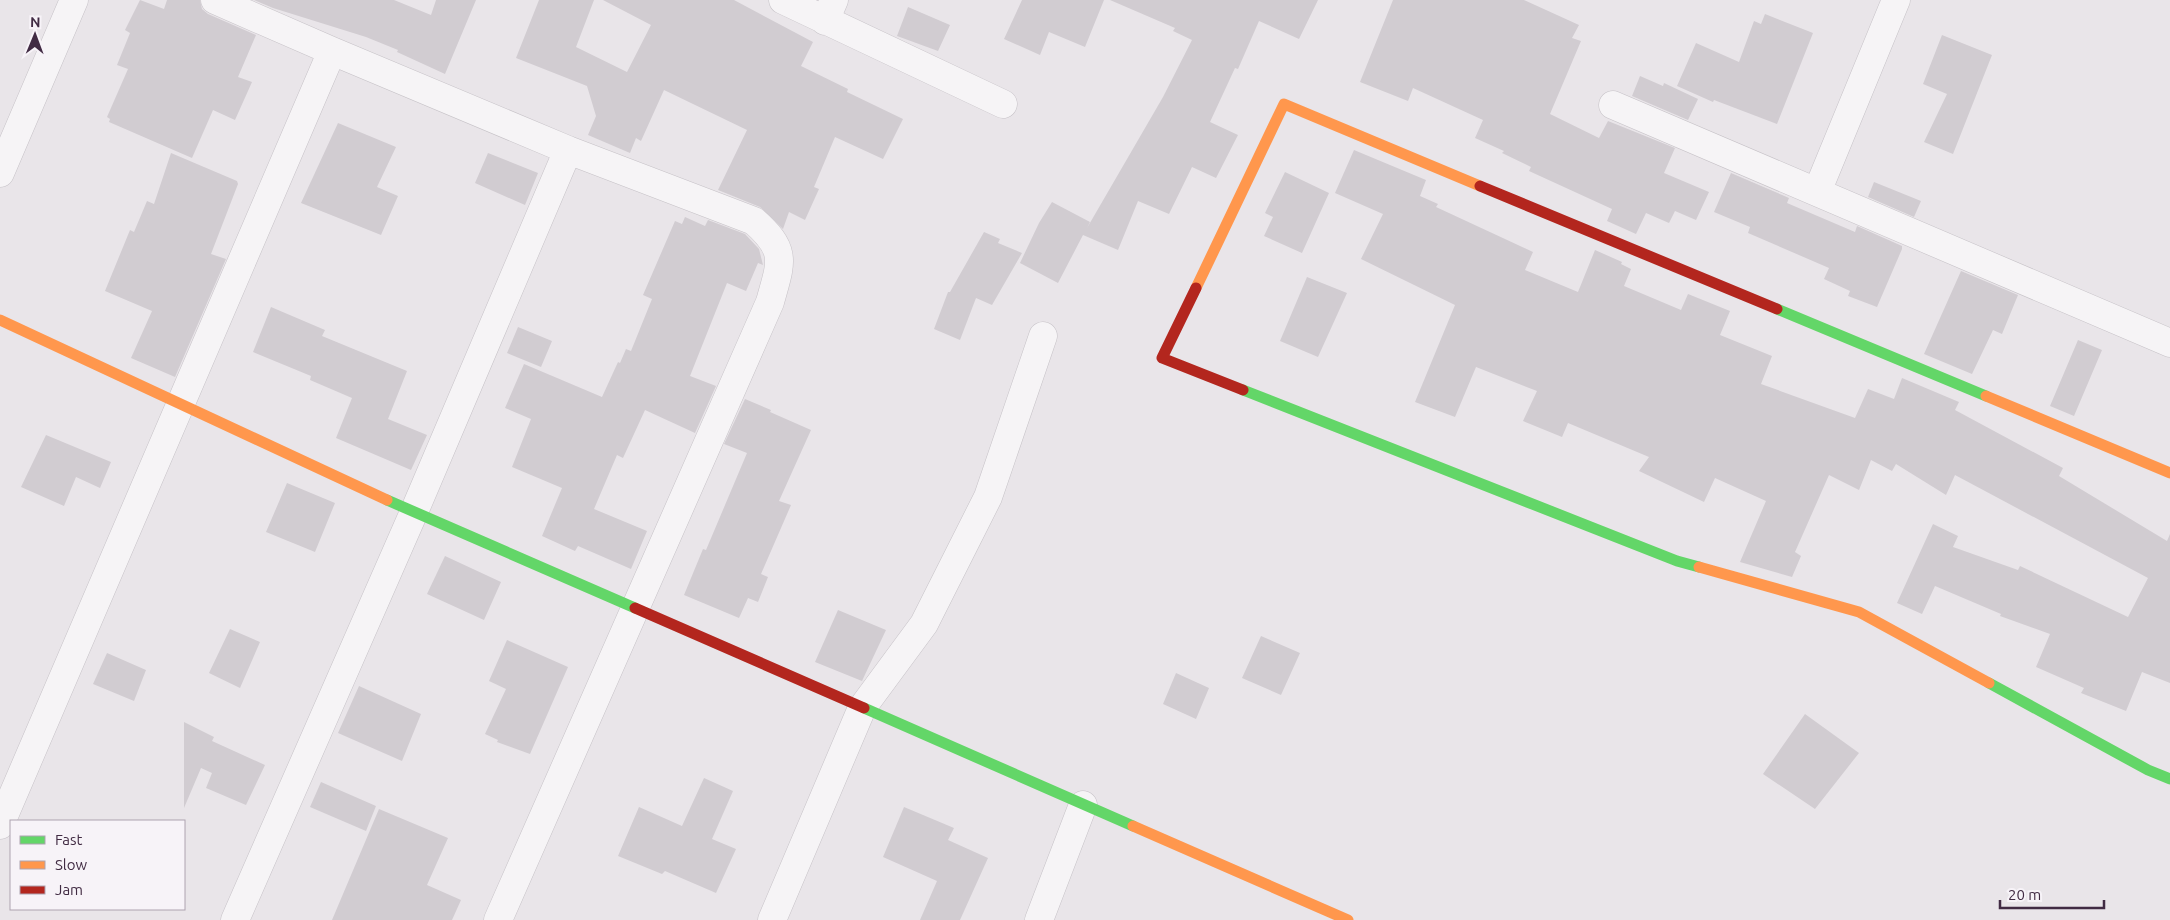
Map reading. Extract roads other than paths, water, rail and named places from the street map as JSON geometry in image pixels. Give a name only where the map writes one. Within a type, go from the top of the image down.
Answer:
[{"type":"street","points":[[0,173],[74,0]]},
{"type":"street","points":[[215,0],[568,150],[754,221],[771,236],[777,249],[779,268],[770,302],[498,920]]},
{"type":"street","points":[[783,0],[829,11],[1003,104]]},
{"type":"street","points":[[1817,192],[1896,0]]},
{"type":"street","points":[[0,825],[332,51]]},
{"type":"street","points":[[2170,473],[1284,104],[1162,358],[1677,561],[1859,612],[2148,770],[2170,779]]},
{"type":"street","points":[[1613,105],[2170,343]]},
{"type":"street","points":[[235,920],[414,512],[568,150]]},
{"type":"street","points":[[0,320],[414,512],[1348,920]]},
{"type":"street","points":[[772,920],[862,708],[924,624],[988,497],[1042,336]]},
{"type":"street","points":[[1039,920],[1083,805]]},
{"type":"street","points":[[1291,896],[1301,906],[1305,920]]}]
